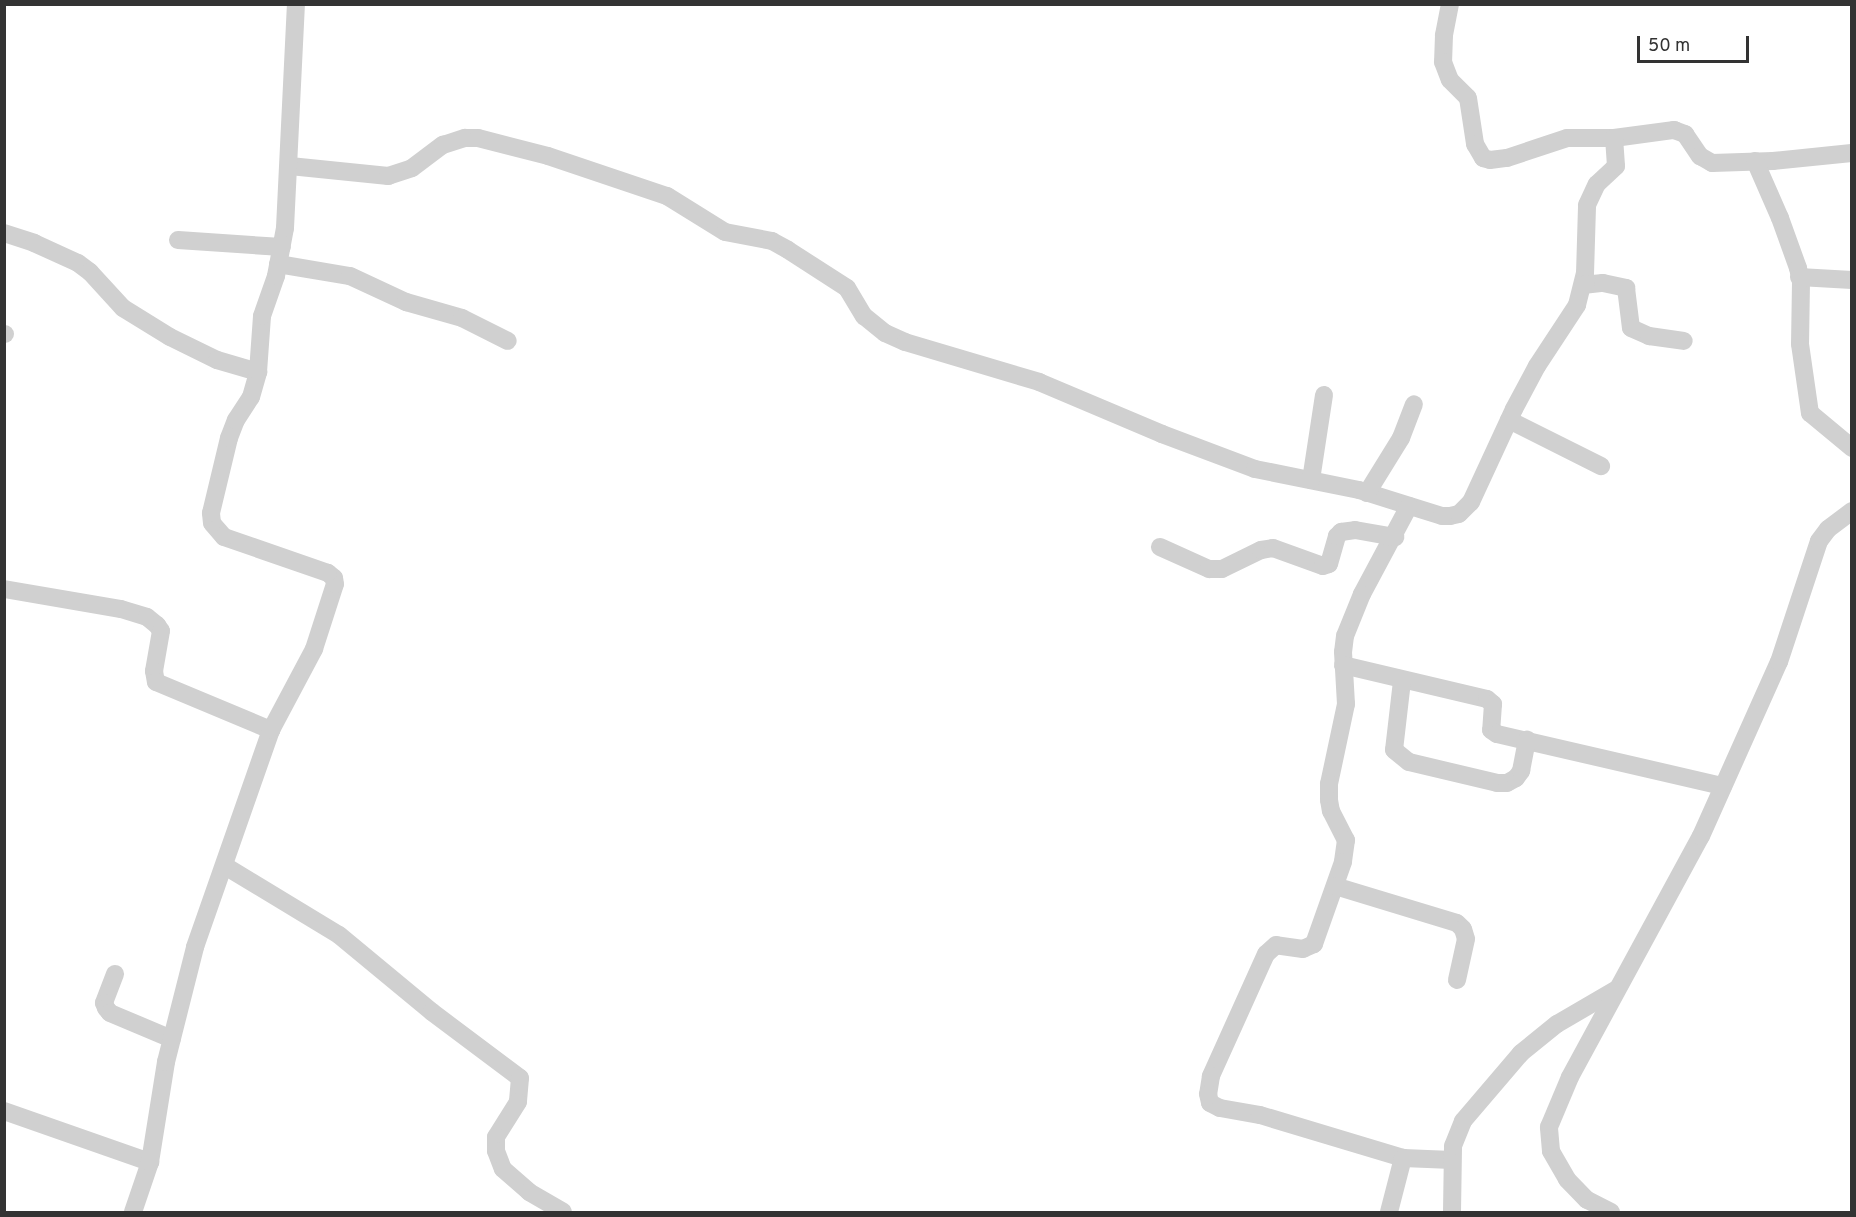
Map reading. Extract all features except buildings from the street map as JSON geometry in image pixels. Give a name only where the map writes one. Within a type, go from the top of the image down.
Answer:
[{"type":"street","points":[[133,1212],[150,1162],[172,1039],[195,947],[271,730],[314,649],[335,581],[328,573],[224,537],[212,523],[211,513],[229,438],[236,420],[251,397],[258,372],[262,316],[280,256],[290,166],[296,4]]},
{"type":"street","points":[[1450,4],[1444,35],[1443,62],[1450,80],[1468,98],[1475,144],[1483,158],[1507,159],[1567,138],[1614,138],[1681,131],[1705,160],[1712,162],[1851,153]]},
{"type":"street","points":[[290,166],[388,176],[412,168],[443,145],[465,138],[478,138],[548,156],[667,196],[725,232],[772,242],[788,249],[847,288],[864,316],[885,333],[905,342],[1039,382],[1162,434],[1255,469],[1367,493],[1442,516],[1459,514],[1466,509],[1538,366],[1577,305],[1583,285],[1587,205],[1597,184],[1616,166],[1614,138]]},
{"type":"street","points":[[1755,161],[1793,250],[1800,277],[1800,344],[1810,413],[1851,448]]},
{"type":"street","points":[[4,233],[34,243],[78,263],[90,272],[123,308],[170,337],[217,360],[258,372]]},
{"type":"street","points":[[178,240],[280,256],[350,276],[406,302],[462,318],[508,341]]},
{"type":"street","points":[[1800,277],[1851,280]]},
{"type":"street","points":[[1583,285],[1603,283],[1626,288],[1631,327],[1649,336],[1684,341]]},
{"type":"street","points":[[1311,480],[1324,396]]},
{"type":"street","points":[[1367,493],[1401,438],[1414,404]]},
{"type":"street","points":[[1509,420],[1601,466]]},
{"type":"street","points":[[1409,506],[1395,537],[1350,618],[1345,636],[1343,665],[1346,704],[1329,784],[1331,811],[1343,831],[1346,849],[1335,885],[1314,944],[1303,949],[1276,945],[1266,954],[1211,1076],[1208,1094],[1210,1103],[1220,1108],[1278,1120],[1403,1158],[1452,1160]]},
{"type":"street","points":[[1611,1212],[1587,1200],[1567,1179],[1551,1151],[1548,1137],[1554,1110],[1701,836],[1779,662],[1819,541],[1828,529],[1851,511]]},
{"type":"street","points":[[1160,547],[1209,569],[1222,569],[1261,550],[1273,548],[1323,566],[1329,564],[1337,536],[1341,532],[1355,530],[1395,537]]},
{"type":"street","points":[[4,590],[121,609],[147,617],[157,625],[160,632],[154,671],[156,682],[271,730]]},
{"type":"street","points":[[1343,665],[1402,681],[1487,699],[1493,704],[1491,730],[1723,786]]},
{"type":"street","points":[[1402,681],[1394,750],[1408,762],[1497,783],[1507,783],[1516,778],[1521,771],[1527,740]]},
{"type":"street","points":[[225,866],[339,935],[432,1012],[520,1078],[521,1089],[518,1102],[496,1137],[496,1151],[503,1169],[529,1192],[563,1212]]},
{"type":"street","points":[[1335,885],[1458,923],[1466,939],[1457,980]]},
{"type":"street","points":[[115,974],[104,1003],[110,1013],[172,1039]]},
{"type":"street","points":[[1452,1212],[1452,1160],[1455,1138],[1463,1121],[1521,1053],[1557,1024],[1619,988]]},
{"type":"street","points":[[4,1111],[150,1162]]},
{"type":"street","points":[[1389,1212],[1403,1158]]}]
